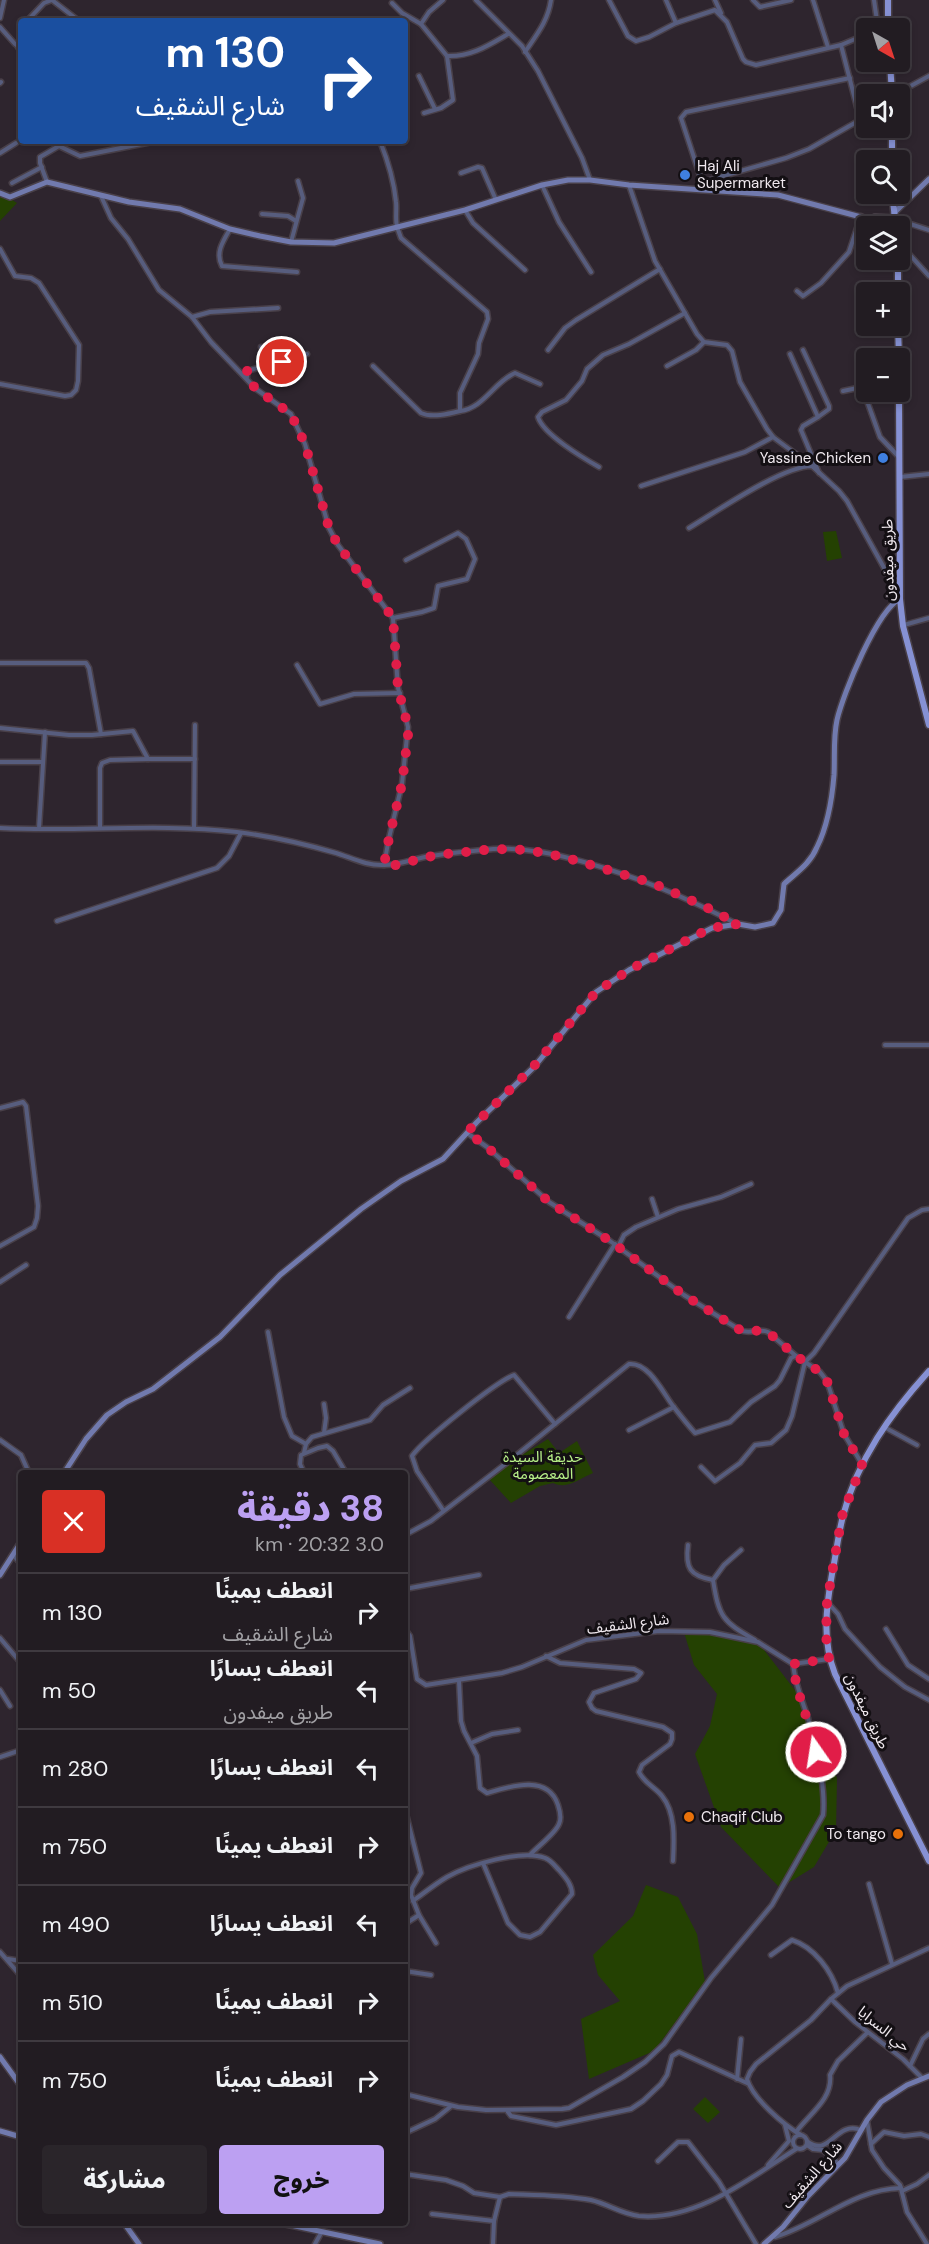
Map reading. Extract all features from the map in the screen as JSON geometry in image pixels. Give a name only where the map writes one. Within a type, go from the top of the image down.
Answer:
[{"type":"main road","points":[[888,0],[888,18]]},
{"type":"main road","name":"طريق ميفدون","points":[[899,402],[899,590],[903,626],[929,725]]},
{"type":"main road","name":"طريق ميفدون","points":[[929,1371],[884,1427],[862,1465],[842,1516],[827,1602],[826,1636],[829,1659],[872,1750],[929,1861]]},
{"type":"street","points":[[0,18],[4,0]]},
{"type":"street","points":[[30,18],[44,3],[52,0],[75,18]]},
{"type":"street","points":[[421,24],[429,12],[443,0]]},
{"type":"street","points":[[476,0],[525,52],[551,96],[582,158],[590,180]]},
{"type":"street","points":[[525,52],[549,15],[551,0]]},
{"type":"street","points":[[609,0],[627,36],[636,41],[676,23],[715,10],[729,27],[743,59],[756,65],[841,45],[856,39]]},
{"type":"street","points":[[666,0],[676,23]]},
{"type":"street","points":[[715,0],[722,17]]},
{"type":"street","points":[[753,0],[760,7],[791,0]]},
{"type":"street","points":[[813,0],[828,47]]},
{"type":"street","points":[[874,0],[877,18]]},
{"type":"street","points":[[392,3],[402,13],[421,24],[447,56],[453,100],[441,108],[424,113]]},
{"type":"street","points":[[0,27],[18,44]]},
{"type":"street","points":[[447,56],[476,51],[508,34]]},
{"type":"street","points":[[841,45],[856,103]]},
{"type":"street","points":[[419,76],[435,109]]},
{"type":"street","points":[[910,86],[929,76]]},
{"type":"street","points":[[701,190],[702,182],[681,118],[686,112],[850,78]]},
{"type":"street","points":[[702,182],[786,158],[809,149],[856,121]]},
{"type":"street","points":[[0,153],[16,143]]},
{"type":"street","points":[[47,182],[40,157],[59,146],[80,156],[142,144]]},
{"type":"street","points":[[381,144],[392,175],[397,206],[396,226],[401,238],[488,314],[478,354],[460,393],[460,411]]},
{"type":"street","points":[[12,183],[42,167]]},
{"type":"street","points":[[461,173],[478,167],[482,168],[497,200]]},
{"type":"street","points":[[910,197],[929,178]]},
{"type":"street","points":[[0,193],[9,197],[47,182],[129,202],[180,209],[230,229],[291,242],[334,243],[358,238],[396,226],[465,210],[542,185],[567,180],[778,195],[861,216]]},
{"type":"street","points":[[291,242],[303,198],[298,181]]},
{"type":"street","points":[[542,185],[559,222],[591,272]]},
{"type":"street","points":[[629,185],[649,247],[685,313],[704,342],[727,345],[734,353],[740,382],[773,437],[812,466],[847,501],[888,575],[899,590]]},
{"type":"street","points":[[101,196],[111,218],[128,239],[153,282],[167,297],[192,317],[211,342],[256,389],[291,414],[305,444],[329,528],[338,545],[393,618],[400,693],[408,735],[402,784],[384,865]]},
{"type":"street","points":[[465,210],[473,223],[525,270]]},
{"type":"street","points":[[262,214],[288,216],[296,220]]},
{"type":"street","points":[[910,225],[929,230]]},
{"type":"street","points":[[230,229],[221,244],[219,254],[222,266],[297,272]]},
{"type":"street","points":[[797,291],[803,296],[813,289],[849,252],[856,231]]},
{"type":"street","points":[[0,249],[15,276],[35,279],[44,289],[80,349],[78,381],[76,390],[71,396],[0,384]]},
{"type":"street","points":[[910,256],[929,276]]},
{"type":"street","points":[[548,350],[565,328],[576,320],[660,269]]},
{"type":"street","points":[[192,317],[210,312],[278,308]]},
{"type":"street","points":[[599,467],[585,460],[543,428],[538,417],[542,412],[566,400],[582,381],[587,369],[603,355],[629,344],[685,313]]},
{"type":"street","points":[[667,366],[696,350],[704,342]]},
{"type":"street","points":[[261,347],[275,349],[282,362]]},
{"type":"street","points":[[803,350],[829,406],[829,409],[803,426],[801,430],[820,473]]},
{"type":"street","points":[[247,378],[247,371],[307,354]]},
{"type":"street","points":[[790,354],[818,417]]},
{"type":"street","points":[[373,366],[424,414],[441,415],[468,410],[478,405],[490,391],[515,373],[540,384]]},
{"type":"street","points":[[843,391],[862,387],[880,437],[900,458]]},
{"type":"street","points":[[641,486],[745,452],[773,437]]},
{"type":"street","points":[[688,528],[800,466],[812,466]]},
{"type":"street","points":[[900,477],[929,474]]},
{"type":"street","points":[[393,618],[434,608],[438,586],[467,579],[475,559],[466,539],[458,533],[406,560]]},
{"type":"street","points":[[0,828],[76,830],[194,828],[241,833],[335,853],[368,865],[392,866],[436,855],[495,849],[527,850],[564,857],[652,883],[738,924],[755,927],[772,923],[781,910],[784,884],[808,862],[819,845],[832,791],[835,737],[842,704],[874,631],[889,608],[900,599]]},
{"type":"street","points":[[903,626],[929,618]]},
{"type":"street","points":[[0,663],[86,663],[89,668],[101,734]]},
{"type":"street","points":[[297,665],[320,704],[354,694],[400,693]]},
{"type":"street","points":[[194,828],[195,725]]},
{"type":"street","points":[[0,728],[69,735],[134,731],[148,759]]},
{"type":"street","points":[[39,828],[45,732]]},
{"type":"street","points":[[100,828],[102,763],[110,760],[195,759]]},
{"type":"street","points":[[0,762],[42,762]]},
{"type":"street","points":[[57,921],[217,868],[229,856],[241,833]]},
{"type":"street","points":[[66,1470],[86,1439],[107,1415],[126,1402],[153,1389],[220,1337],[280,1275],[329,1233],[401,1181],[443,1159],[534,1066],[596,992],[629,970],[703,932],[712,928],[738,924]]},
{"type":"street","points":[[885,1046],[929,1045]]},
{"type":"street","points":[[0,1108],[18,1102],[26,1106],[38,1206],[36,1224],[31,1230],[0,1246]]},
{"type":"street","points":[[467,1132],[549,1202],[684,1295],[746,1333],[763,1330],[768,1332],[796,1356],[820,1372],[827,1381],[844,1434],[862,1465]]},
{"type":"street","points":[[569,1317],[624,1235],[658,1217],[721,1197],[751,1184]]},
{"type":"street","points":[[652,1199],[658,1217]]},
{"type":"street","points":[[701,1467],[715,1481],[740,1463],[755,1445],[771,1443],[786,1430],[792,1416],[805,1362],[814,1353],[908,1218],[922,1210],[929,1209]]},
{"type":"street","points":[[0,1282],[26,1265]]},
{"type":"street","points":[[268,1332],[284,1417],[292,1436],[306,1444]]},
{"type":"street","points":[[408,1534],[422,1527],[513,1458],[624,1368],[634,1364],[652,1377],[695,1433],[730,1422],[751,1402],[775,1386],[791,1358],[796,1356]]},
{"type":"street","points":[[442,1510],[411,1458],[421,1446],[473,1404],[514,1375],[555,1424]]},
{"type":"street","points":[[304,1454],[306,1444],[312,1437],[370,1420],[383,1405],[410,1388]]},
{"type":"street","points":[[323,1434],[326,1418],[324,1404]]},
{"type":"street","points":[[628,1430],[674,1407]]},
{"type":"street","points":[[884,1427],[916,1445]]},
{"type":"street","points":[[0,1440],[21,1455],[28,1470]]},
{"type":"street","points":[[303,1470],[300,1458],[304,1454],[318,1448],[329,1447],[344,1470]]},
{"type":"street","points":[[688,1545],[687,1559],[690,1569],[699,1577],[713,1580]]},
{"type":"street","points":[[0,1575],[18,1547]]},
{"type":"street","points":[[741,1550],[724,1565],[713,1580],[721,1614],[731,1625],[758,1642]]},
{"type":"street","points":[[13,1555],[18,1561]]},
{"type":"street","points":[[408,1588],[479,1575]]},
{"type":"street","points":[[827,1602],[838,1614],[845,1629],[880,1667],[905,1687],[929,1700]]},
{"type":"street","points":[[886,1629],[908,1665],[929,1679]]},
{"type":"street","name":"شارع الشقيف","points":[[408,1633],[414,1667],[420,1683],[426,1685],[502,1673],[586,1640],[650,1631],[710,1632],[758,1642],[793,1664]]},
{"type":"street","points":[[0,1638],[18,1659]]},
{"type":"street","points":[[546,1656],[560,1663],[634,1669],[641,1673],[636,1679],[594,1693],[589,1702],[596,1711],[663,1727],[672,1734],[669,1744],[642,1766],[639,1772],[667,1803],[672,1823],[673,1861]]},
{"type":"street","points":[[408,2095],[451,2106],[508,2111],[569,2108],[619,2080],[645,2062],[664,2044],[711,1978],[777,1899],[820,1821],[823,1809],[822,1785],[813,1737],[798,1691],[793,1664],[829,1659]]},
{"type":"street","points":[[459,1681],[461,1721],[477,1756],[478,1782],[483,1790],[487,1792],[532,1785],[548,1790],[557,1801],[561,1818],[559,1825],[530,1855]]},
{"type":"street","points":[[0,1690],[10,1706]]},
{"type":"street","points":[[471,1743],[492,1734],[518,1730]]},
{"type":"street","points":[[0,1757],[18,1751]]},
{"type":"street","points":[[408,1822],[421,1873],[412,1888],[411,1895],[419,1915],[436,1943]]},
{"type":"street","points":[[413,1901],[448,1876],[483,1863],[530,1855],[543,1857],[552,1863],[568,1882],[572,1894],[540,1932],[530,1937],[520,1935],[508,1923],[483,1863]]},
{"type":"street","points":[[869,1884],[892,1964]]},
{"type":"street","points":[[408,1922],[419,1915]]},
{"type":"street","points":[[771,1955],[789,1941],[797,1942],[829,1970],[838,1993]]},
{"type":"street","points":[[748,2083],[748,2075],[753,2068],[811,2020],[838,1993],[861,1978],[929,1948]]},
{"type":"street","points":[[0,1952],[18,1972]]},
{"type":"street","points":[[8,1959],[18,1961]]},
{"type":"street","points":[[408,1971],[431,1975]]},
{"type":"street","name":"حي السرايا","points":[[831,1999],[922,2078]]},
{"type":"street","points":[[796,2132],[827,2095],[831,2084],[830,2075],[838,2061],[867,2032]]},
{"type":"street","points":[[910,2066],[923,2039],[929,2034]]},
{"type":"street","points":[[737,2079],[741,2039]]},
{"type":"street","points":[[508,2111],[511,2115],[556,2125],[631,2109],[661,2084],[667,2075],[672,2056],[679,2052],[748,2083],[775,2115],[801,2135],[813,2149],[823,2151],[840,2165]]},
{"type":"street","points":[[0,2057],[18,2082]]},
{"type":"street","name":"شارع الشقيف","points":[[764,2244],[840,2165],[872,2111],[887,2098],[929,2076]]},
{"type":"street","points":[[408,2132],[435,2119],[451,2106]]},
{"type":"street","points":[[867,2120],[876,2159],[902,2190],[907,2212],[927,2244]]},
{"type":"street","points":[[785,2124],[796,2149]]},
{"type":"street","points":[[807,2143],[821,2146],[843,2130],[853,2128],[861,2130]]},
{"type":"street","points":[[0,2131],[18,2136]]},
{"type":"street","points":[[871,2145],[884,2132],[904,2136],[921,2134],[929,2137]]},
{"type":"street","points":[[765,2169],[796,2136],[801,2135]]},
{"type":"street","points":[[658,2161],[678,2142],[688,2142],[704,2160],[756,2244]]},
{"type":"street","points":[[408,2174],[439,2179],[463,2186],[474,2193],[500,2197],[509,2194],[585,2199],[606,2204],[630,2214],[660,2215],[695,2208],[726,2195],[796,2149],[804,2149],[807,2143]]},
{"type":"street","points":[[772,2237],[803,2226],[850,2199],[883,2190],[902,2190],[917,2184],[929,2175]]},
{"type":"street","points":[[494,2244],[494,2221],[500,2197]]},
{"type":"street","points":[[432,2214],[494,2221]]},
{"type":"street","points":[[126,2226],[139,2244]]},
{"type":"street","points":[[293,2226],[380,2244]]},
{"type":"street","points":[[315,2244],[321,2233]]},
{"type":"green space","points":[[0,192],[17,203],[0,221]]},
{"type":"green space","points":[[836,531],[842,558],[827,561],[823,532]]},
{"type":"green space","name":"حديقة السيدة المعصومة","points":[[548,1439],[559,1453],[577,1441],[593,1473],[569,1484],[553,1483],[540,1486],[511,1503],[489,1479]]},
{"type":"green space","points":[[683,1629],[758,1642],[804,1702],[837,1778],[836,1830],[814,1867],[780,1888],[721,1827],[695,1754],[710,1726],[717,1694],[694,1665]]},
{"type":"green space","points":[[646,1885],[678,1897],[697,1934],[705,1982],[654,2051],[589,2079],[581,2019],[620,2001],[598,1975],[593,1955],[633,1916]]},
{"type":"green space","points":[[705,2097],[720,2112],[708,2123],[693,2109]]},
{"type":"place","name":"Haj Ali Supermarket","points":[[685,175]]},
{"type":"place","name":"Yassine Chicken","points":[[883,458]]},
{"type":"place","name":"Chaqif Club","points":[[689,1817]]},
{"type":"place","name":"To tango","points":[[898,1834]]},
{"type":"route","points":[[282,362],[247,371],[247,378],[256,389],[291,414],[305,444],[329,528],[338,545],[393,618],[398,688],[408,735],[402,784],[384,865],[392,866],[436,855],[495,849],[527,850],[564,857],[652,883],[738,924],[712,928],[703,932],[629,970],[596,992],[534,1066],[467,1132],[549,1202],[610,1241],[684,1295],[740,1330],[746,1333],[763,1330],[768,1332],[796,1356],[820,1372],[827,1381],[847,1442],[862,1465],[842,1516],[827,1602],[826,1636],[829,1659],[822,1662],[793,1664],[795,1680],[808,1718],[816,1752]]}]
